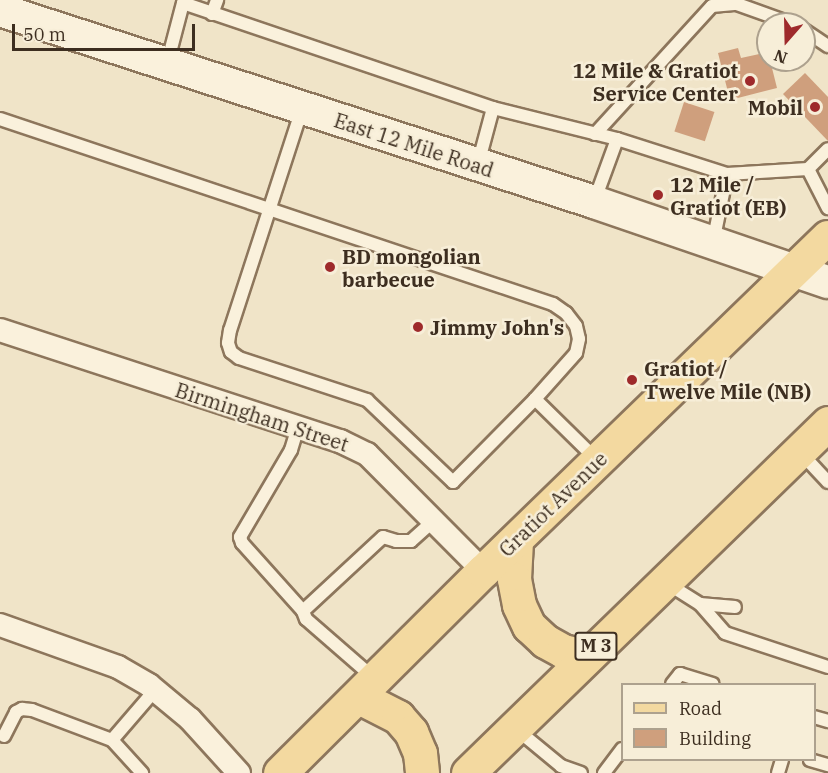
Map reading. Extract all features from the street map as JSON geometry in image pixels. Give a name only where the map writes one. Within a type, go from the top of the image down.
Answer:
[{"type":"main road","name":"East 12 Mile Road","points":[[0,10],[594,202],[828,282]]},
{"type":"main road","name":"Gratiot Avenue","points":[[280,773],[368,689],[483,571],[828,237]]},
{"type":"main road","name":"M 3","points":[[468,773],[828,423]]},
{"type":"main road","points":[[516,541],[514,579],[519,605],[529,626],[545,641],[563,651],[585,657]]},
{"type":"main road","points":[[368,689],[411,732],[420,753],[422,773]]},
{"type":"street","name":"Birmingham Street","points":[[0,330],[340,441],[368,454],[483,571]]},
{"type":"street","points":[[0,625],[118,667],[155,690],[190,719],[239,773]]},
{"type":"lane","points":[[212,14],[217,0]]},
{"type":"lane","points":[[166,65],[180,2],[493,108],[617,139],[727,174],[808,169],[828,149]]},
{"type":"lane","points":[[595,134],[712,6],[737,4],[759,12]]},
{"type":"lane","points":[[478,165],[493,108]]},
{"type":"lane","points":[[0,119],[271,209],[553,304],[566,313],[576,327],[579,339],[576,353],[535,399],[453,482],[367,400],[240,358],[231,352],[228,343],[230,330],[271,209],[302,109]]},
{"type":"lane","points":[[594,202],[617,139]]},
{"type":"lane","points":[[808,169],[828,208]]},
{"type":"lane","points":[[713,243],[727,174]]},
{"type":"lane","points":[[535,399],[598,461]]},
{"type":"lane","points":[[298,427],[291,450],[240,537],[303,611],[306,619],[368,689]]},
{"type":"lane","points":[[800,451],[828,482]]},
{"type":"lane","points":[[303,611],[383,537],[396,541],[411,541],[433,521]]},
{"type":"lane","points":[[665,581],[700,604],[725,633],[828,667]]},
{"type":"lane","points":[[700,604],[735,607]]},
{"type":"lane","points":[[673,683],[680,674],[709,683]]},
{"type":"lane","points":[[112,740],[155,690]]},
{"type":"lane","points":[[4,736],[16,712],[22,709],[32,710],[112,740],[142,773]]},
{"type":"lane","points":[[514,727],[554,761],[581,773]]},
{"type":"lane","points":[[604,773],[621,750]]},
{"type":"building","points":[[738,48],[741,58],[756,55],[756,72],[773,72],[777,88],[730,100],[718,53]]},
{"type":"building","points":[[805,73],[828,97],[828,141],[783,94]]},
{"type":"building","points":[[684,102],[714,112],[705,141],[674,131]]},
{"type":"place","name":"12 Mile & Gratiot Service Center","points":[[750,81]]},
{"type":"place","name":"Mobil","points":[[815,107]]},
{"type":"place","name":"12 Mile / Gratiot (EB)","points":[[658,195]]},
{"type":"place","name":"BD mongolian barbecue","points":[[330,267]]},
{"type":"place","name":"Jimmy John's","points":[[418,327]]},
{"type":"place","name":"Gratiot / Twelve Mile (NB)","points":[[632,380]]}]
